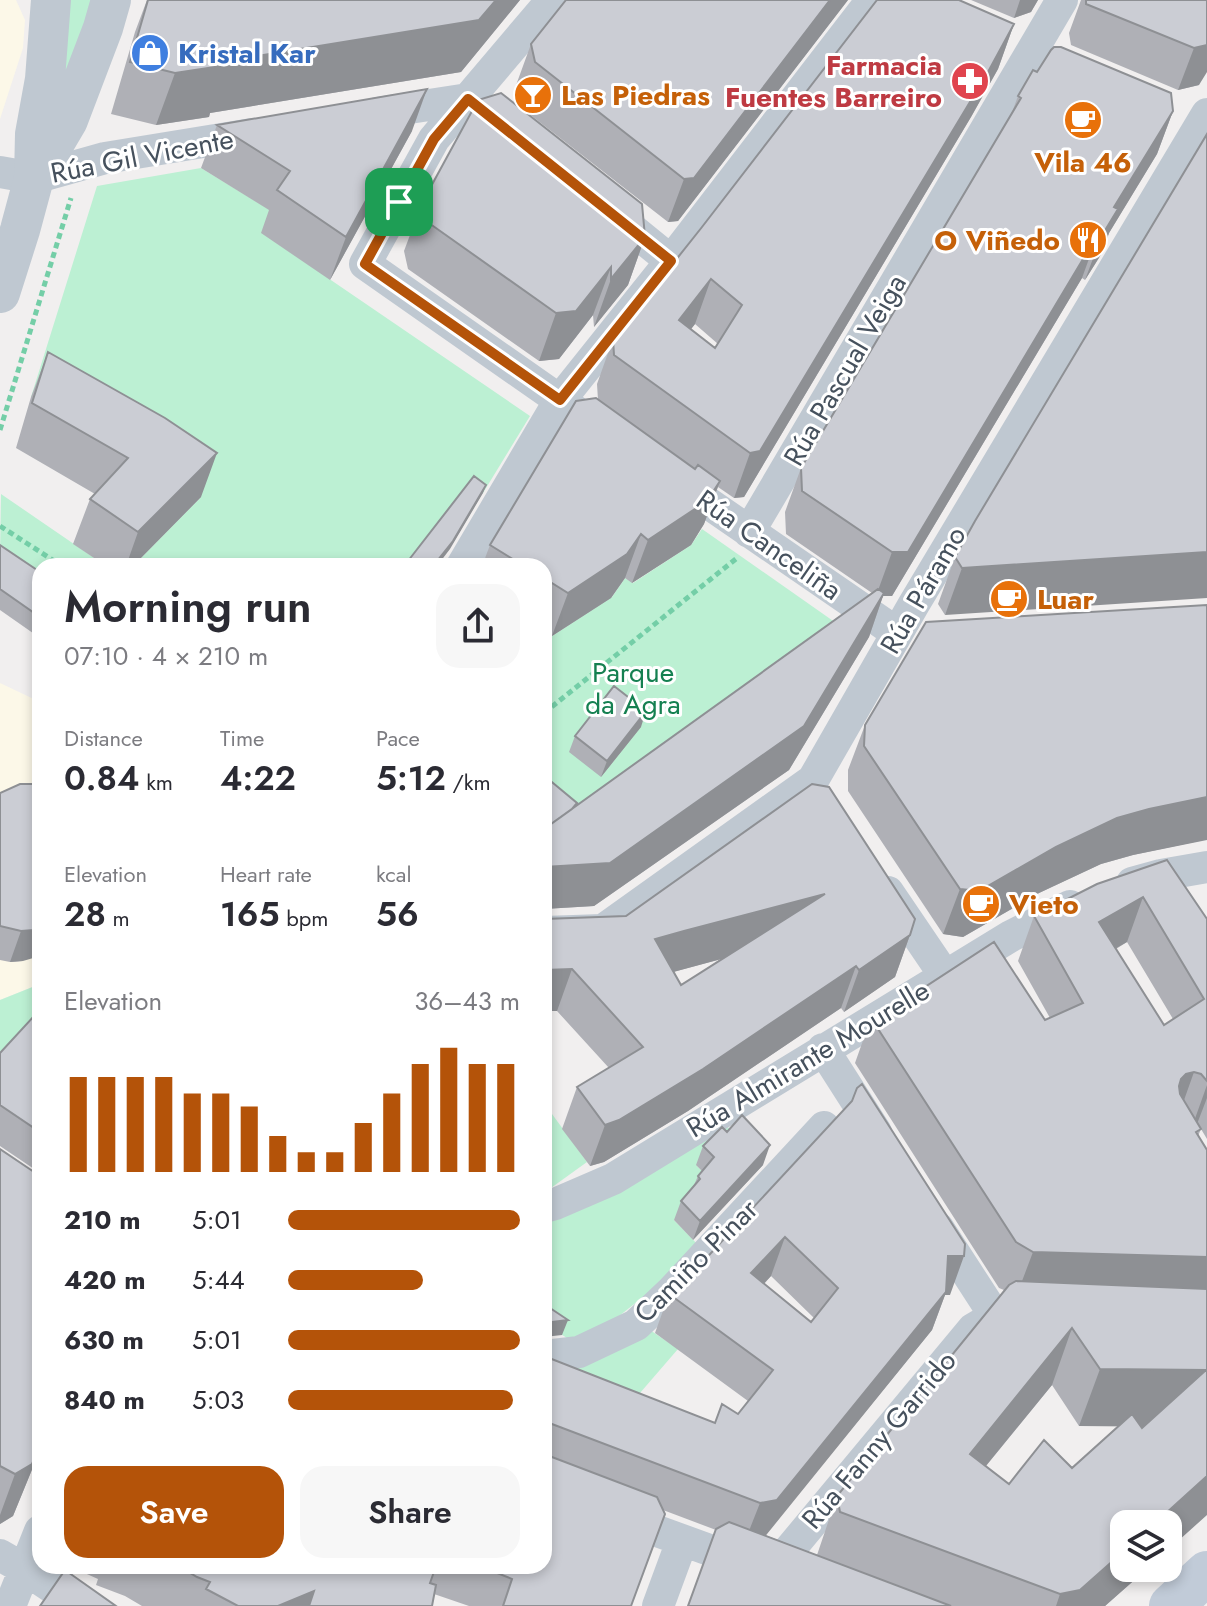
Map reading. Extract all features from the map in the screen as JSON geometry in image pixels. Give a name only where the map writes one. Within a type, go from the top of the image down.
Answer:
[{"type":"main road","points":[[1171,1606],[1207,1573]]},
{"type":"street","points":[[0,293],[20,230],[17,175],[35,134],[45,79],[51,0]]},
{"type":"street","points":[[17,175],[68,120],[111,0]]},
{"type":"street","points":[[347,118],[468,99],[552,0]]},
{"type":"street","points":[[467,558],[560,400],[872,0]]},
{"type":"street","name":"Rúa Pascual Veiga","points":[[749,532],[1062,0]]},
{"type":"street","points":[[468,99],[496,121]]},
{"type":"street","name":"Rúa Canceliña","points":[[468,99],[434,139],[365,264],[897,633]]},
{"type":"street","name":"Rúa Páramo","points":[[552,932],[603,930],[813,780],[1196,123]]},
{"type":"street","name":"Rúa Gil Vicente","points":[[17,175],[287,128]]},
{"type":"street","points":[[583,190],[671,261]]},
{"type":"street","points":[[813,780],[833,810]]},
{"type":"street","points":[[869,863],[945,976]]},
{"type":"street","name":"Rúa Almirante Mourelle","points":[[552,1205],[613,1179],[823,1049],[1056,911],[1098,894],[1161,875],[1207,867]]},
{"type":"street","points":[[823,1049],[894,1159]]},
{"type":"street","name":"Camiño Pinar","points":[[552,1355],[579,1352],[636,1325],[824,1127]]},
{"type":"street","points":[[919,1198],[995,1316],[1056,1318]]},
{"type":"street","name":"Rúa Fanny Garrido","points":[[682,1541],[784,1577],[973,1329],[995,1316]]},
{"type":"street","points":[[552,1493],[682,1541],[658,1606]]},
{"type":"street","points":[[10,1606],[13,1563],[32,1540]]},
{"type":"street","points":[[13,1563],[80,1606]]},
{"type":"street","points":[[291,1606],[302,1574]]},
{"type":"path","points":[[0,430],[75,186]]},
{"type":"path","points":[[0,526],[50,558]]},
{"type":"path","points":[[552,707],[740,556],[749,532]]},
{"type":"shaded area","points":[[0,0],[16,0],[25,20],[23,48],[0,119]]},
{"type":"shaded area","points":[[0,683],[32,698],[32,987],[0,1000]]},
{"type":"green space","points":[[63,0],[93,0],[51,133]]},
{"type":"green space","points":[[201,168],[275,213],[262,233],[530,416],[483,493],[415,558],[141,558],[200,498],[31,397],[97,186]]},
{"type":"green space","points":[[1,494],[94,558],[32,558],[32,580],[0,557]]},
{"type":"green space","name":"Parque da Agra","points":[[702,529],[856,637],[552,855],[552,636],[612,597],[625,578],[633,583],[691,545]]},
{"type":"green space","points":[[32,987],[32,1059],[8,1048],[0,1051],[0,1000]]},
{"type":"green space","points":[[552,1114],[587,1162],[552,1187]]},
{"type":"green space","points":[[724,1123],[735,1135],[697,1166],[707,1176],[674,1220],[699,1246],[662,1282],[609,1324],[573,1342],[552,1328],[552,1210]]},
{"type":"green space","points":[[650,1330],[678,1349],[640,1393],[574,1413],[553,1363]]},
{"type":"building","points":[[148,0],[496,0],[479,20],[227,61],[228,65],[175,73],[130,62]]},
{"type":"building","points":[[566,0],[830,0],[694,178],[684,179],[535,62],[531,44]]},
{"type":"building","points":[[877,0],[959,0],[1014,24],[760,451],[750,453],[614,355],[613,339]],"holes":[[[711,279],[742,305],[715,348],[679,320]]]},
{"type":"building","points":[[1086,0],[1207,0],[1207,45],[1194,48],[1086,4]]},
{"type":"building","points":[[1054,47],[1061,47],[1171,93],[1173,111],[1114,207],[1118,209],[1101,237],[1098,234],[908,552],[892,552],[802,491],[801,468],[1021,98],[1018,96],[1033,70],[1037,72]]},
{"type":"building","points":[[427,89],[346,237],[277,190],[290,171],[217,125]]},
{"type":"building","points":[[501,93],[642,204],[645,237],[611,279],[611,267],[576,311],[556,313],[426,221],[422,203],[478,100]]},
{"type":"building","points":[[1207,134],[1207,552],[962,568],[955,557],[975,521]]},
{"type":"building","points":[[48,352],[165,418],[217,453],[138,532],[90,499],[128,458],[32,403]]},
{"type":"building","points":[[596,398],[695,469],[698,465],[720,481],[707,501],[648,540],[641,534],[627,554],[568,593],[552,583],[552,558],[511,558],[490,545],[576,401]]},
{"type":"building","points":[[474,476],[486,485],[439,558],[410,558]]},
{"type":"building","points":[[0,545],[32,567],[32,611],[0,589]]},
{"type":"building","points":[[878,589],[884,593],[804,726],[610,863],[552,867],[552,823]]},
{"type":"building","points":[[1207,605],[1207,797],[1117,818],[1056,847],[979,891],[960,889],[864,746],[865,725],[926,622]]},
{"type":"building","points":[[614,686],[646,711],[607,761],[575,736]]},
{"type":"building","points":[[552,782],[577,803],[552,823]]},
{"type":"building","points":[[20,784],[32,784],[32,930],[0,926],[0,793]]},
{"type":"building","points":[[812,784],[829,787],[915,919],[910,935],[859,970],[856,966],[703,1069],[619,1120],[605,1125],[577,1087],[643,1047],[572,969],[552,970],[552,919],[626,916]],"holes":[[[825,894],[681,985],[655,939]]]},
{"type":"building","points":[[1167,860],[1207,919],[1207,1081],[1194,1072],[1186,1074],[1179,1086],[1180,1094],[1201,1129],[1196,1132],[1207,1150],[1207,1257],[1033,1252],[1016,1242],[871,1018],[886,1008],[888,1011],[994,942],[1045,1020],[1083,1003],[1034,916],[1097,884]],"holes":[[[1143,897],[1204,999],[1164,1025],[1099,922]]]},
{"type":"building","points":[[32,1018],[32,1127],[0,1105],[0,1053]]},
{"type":"building","points":[[862,1084],[965,1244],[964,1256],[948,1256],[946,1292],[777,1500],[760,1503],[552,1424],[552,1359],[715,1423],[722,1404],[738,1414],[773,1370],[669,1294],[699,1266],[852,1101]],"holes":[[[785,1237],[838,1288],[811,1322],[751,1273]]]},
{"type":"building","points":[[742,1115],[770,1145],[700,1221],[681,1201],[714,1157],[703,1146],[722,1127],[727,1132]]},
{"type":"building","points":[[0,1149],[32,1171],[32,1464],[15,1474],[0,1466]]},
{"type":"building","points":[[1016,1281],[1207,1289],[1207,1476],[1169,1510],[1110,1510],[1110,1563],[1080,1590],[1060,1594],[840,1512],[837,1496],[1009,1285]],"holes":[[[1072,1328],[1100,1369],[1206,1370],[1142,1428],[1132,1414],[1072,1468],[1044,1440],[1009,1484],[970,1454]]]},
{"type":"building","points":[[552,1309],[568,1320],[552,1322]]},
{"type":"building","points":[[552,1457],[657,1497],[665,1514],[631,1606],[503,1606],[512,1579],[500,1574],[552,1574]]},
{"type":"building","points":[[729,1522],[951,1606],[688,1606],[716,1529]]},
{"type":"building","points":[[62,1574],[71,1574],[116,1606],[40,1606]]},
{"type":"building","points":[[192,1574],[433,1574],[430,1583],[436,1585],[432,1606],[309,1606],[314,1591],[278,1606],[238,1606],[206,1589],[210,1582]]},
{"type":"place","name":"Kristal Kar","points":[[150,53]]},
{"type":"place","name":"Farmacia Fuentes Barreiro","points":[[970,81]]},
{"type":"place","name":"Las Piedras","points":[[533,95]]},
{"type":"place","name":"Vila 46","points":[[1083,120]]},
{"type":"place","name":"O Viñedo","points":[[1088,240]]},
{"type":"place","name":"Luar","points":[[1009,599]]},
{"type":"place","name":"Vieto","points":[[981,904]]},
{"type":"route","points":[[468,99],[671,261],[560,400],[365,264],[399,202],[434,139],[468,99]]}]
